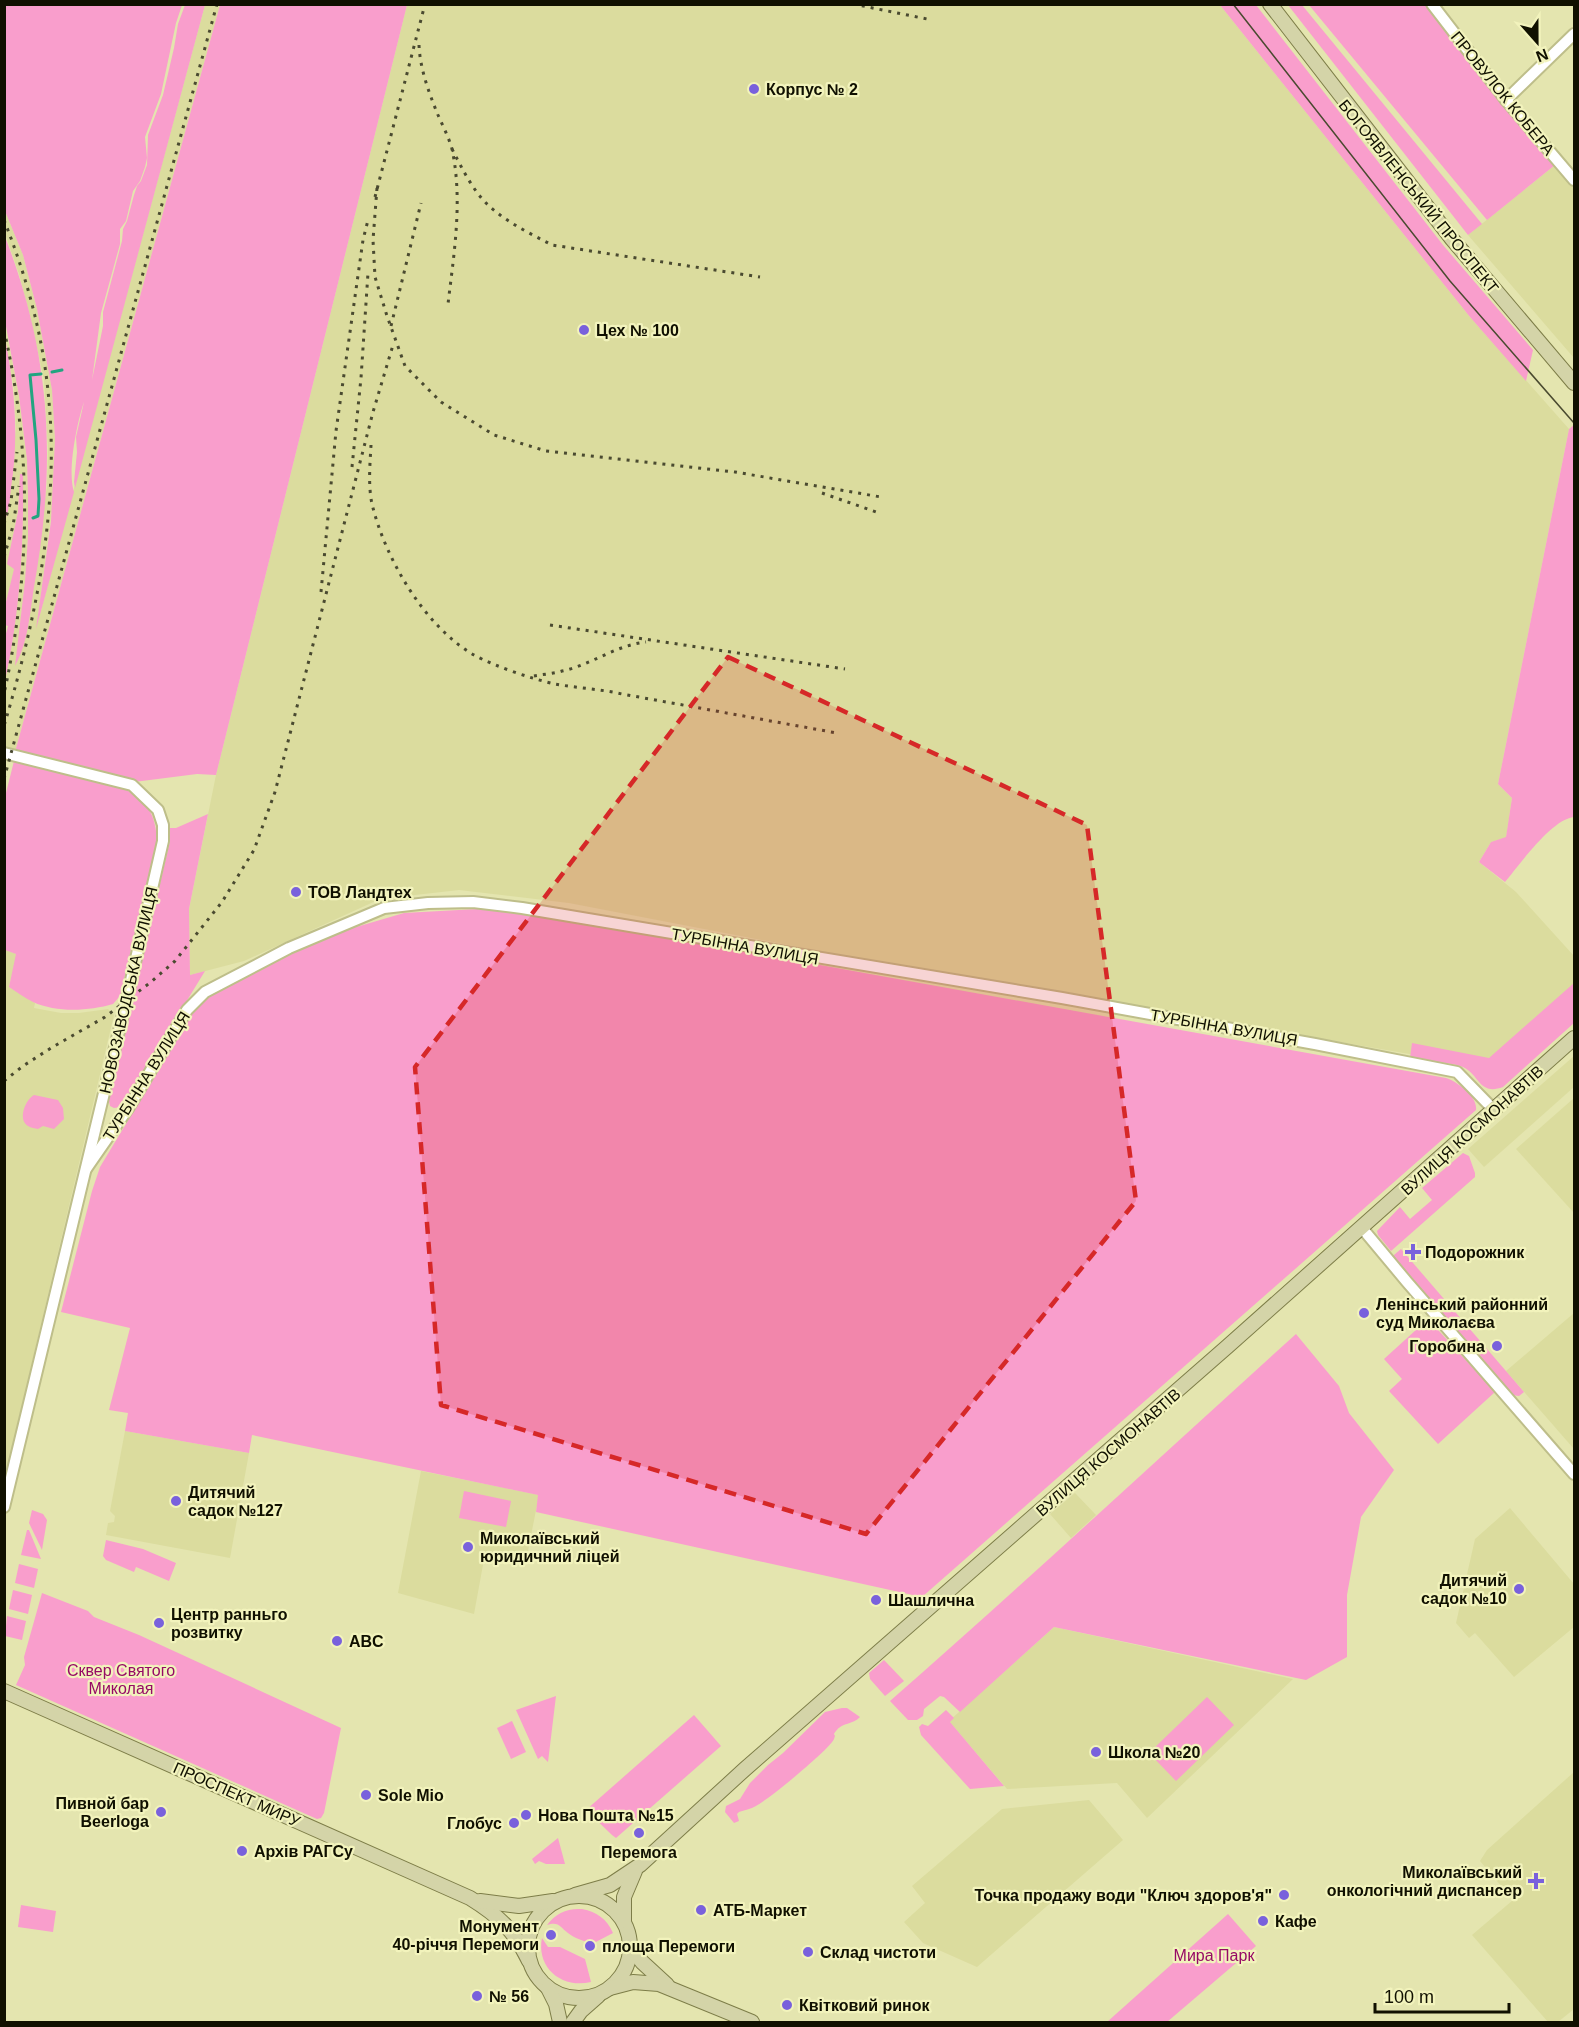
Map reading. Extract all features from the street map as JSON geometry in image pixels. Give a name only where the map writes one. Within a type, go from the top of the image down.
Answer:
[{"type":"main road","name":"БОГОЯВЛЕНСЬКИЙ ПРОСПЕКТ","points":[[1270,4],[1452,239],[1575,383]]},
{"type":"main road","name":"ВУЛИЦЯ КОСМОНАВТІВ","points":[[575,1895],[610,1884],[640,1865],[745,1769],[1362,1228],[1575,1038]]},
{"type":"main road","name":"ПРОСПЕКТ МИРУ","points":[[4,1691],[470,1898],[507,1925],[516,1936],[529,1961]]},
{"type":"main road","name":"ВУЛИЦЯ КОСМОНАВТІВ","points":[[625,1923],[624,1897],[630,1880],[640,1865]]},
{"type":"main road","points":[[560,2022],[556,2004],[548,1988],[537,1976],[529,1961],[527,1947],[532,1926],[539,1914],[556,1900],[575,1895],[604,1902],[616,1911],[625,1923],[630,1946],[625,1970],[617,1981],[581,2011],[573,2022]]},
{"type":"main road","name":"ПРОСПЕКТ МИРУ","points":[[470,1898],[500,1905],[519,1906],[556,1900]]},
{"type":"main road","points":[[630,1946],[656,1976],[671,1988]]},
{"type":"main road","points":[[548,1988],[559,1994],[577,1998],[589,1997],[620,1984],[646,1982],[671,1988],[752,2022]]},
{"type":"street","name":"ПРОВУЛОК КОБЕРА","points":[[1432,4],[1506,100],[1575,180]]},
{"type":"street","points":[[1506,100],[1575,34]]},
{"type":"street","name":"НОВОЗАВОДСЬКА ВУЛИЦЯ","points":[[4,753],[132,785],[158,810],[163,825],[163,841],[4,1508]]},
{"type":"street","name":"ТУРБІННА ВУЛИЦЯ","points":[[86,1169],[129,1107],[187,1010],[206,992],[289,948],[384,908],[428,903],[473,902],[522,908],[1062,998],[1316,1044],[1457,1072],[1494,1110]]},
{"type":"street","points":[[1362,1228],[1575,1474]]},
{"type":"highlighted area","points":[[728,657],[1087,825],[1136,1201],[866,1534],[441,1405],[415,1067]]},
{"type":"shaded area","points":[[205,5],[220,5],[15,752],[5,749],[4,681],[13,639],[22,550],[23,474],[20,474],[18,512],[13,537],[15,568],[5,606],[5,519],[16,428],[14,387],[4,321],[19,396],[27,460],[28,536],[16,664],[47,487],[48,448],[44,380],[19,274],[5,234],[5,211],[23,255],[37,309],[52,390],[55,440],[52,509],[37,625]]},
{"type":"shaded area","points":[[407,5],[1220,5],[1470,317],[1569,429],[1498,784],[1512,798],[1506,838],[1491,842],[1479,862],[1516,892],[1574,956],[1574,984],[1484,1067],[814,950],[569,903],[459,890],[380,899],[244,961],[190,975],[189,909],[216,775]]},
{"type":"shaded area","points":[[1555,165],[1574,187],[1574,358],[1468,235]]},
{"type":"shaded area","points":[[5,950],[17,954],[9,987],[35,1003],[34,1008],[61,1013],[108,1009],[114,1015],[5,1477]]},
{"type":"shaded area","points":[[1574,1056],[1574,1087],[1484,1167],[1468,1149]]},
{"type":"shaded area","points":[[1574,1098],[1574,1213],[1516,1149]]},
{"type":"shaded area","points":[[1574,1313],[1574,1449],[1506,1371]]},
{"type":"shaded area","name":"Дитячий садок №127","points":[[125,1431],[249,1453],[230,1558],[106,1535],[108,1523],[114,1522],[115,1516],[110,1511]]},
{"type":"shaded area","name":"Миколаївський юридичний ліцей","points":[[421,1471],[539,1495],[526,1561],[485,1554],[474,1614],[398,1593]]},
{"type":"shaded area","points":[[1075,1493],[1096,1515],[1071,1538],[1050,1514]]},
{"type":"shaded area","name":"Дитячий садок №10","points":[[1510,1508],[1574,1584],[1574,1627],[1514,1677],[1475,1633],[1469,1638],[1456,1623],[1475,1539]]},
{"type":"shaded area","name":"Школа №20","points":[[1054,1627],[1293,1679],[1147,1818],[1117,1783],[1007,1789],[949,1721]]},
{"type":"shaded area","name":"Миколаївський онкологічний диспансер","points":[[1574,1772],[1574,2009],[1558,2022],[1548,2022],[1472,1935],[1513,1900],[1480,1861],[1487,1850]]},
{"type":"shaded area","points":[[1089,1800],[1123,1840],[977,1967],[923,1943],[904,1922],[925,1903],[912,1886],[1002,1809]]},
{"type":"green space","points":[[4,5],[182,5],[161,94],[145,137],[147,158],[145,167],[133,191],[126,221],[120,229],[120,244],[101,313],[92,380],[103,326],[103,312],[122,241],[123,229],[127,221],[137,186],[141,181],[147,165],[148,135],[163,95],[178,24],[185,5],[205,5],[75,488],[76,437],[84,402],[81,411],[76,434],[72,460],[74,492],[36,629],[51,521],[55,439],[52,390],[37,309],[23,255],[5,211]]},
{"type":"green space","points":[[220,5],[407,5],[216,775],[197,774],[134,782],[66,763],[15,752]]},
{"type":"green space","points":[[1220,5],[1256,5],[1443,245],[1533,350],[1526,381],[1470,317]]},
{"type":"green space","points":[[1288,5],[1302,5],[1482,224],[1468,235]]},
{"type":"green space","points":[[1309,5],[1426,5],[1555,165],[1487,220]]},
{"type":"green space","points":[[4,234],[32,322],[45,408],[47,451],[46,495],[41,540],[28,627],[15,666],[25,581],[28,497],[27,460],[19,396],[5,321]]},
{"type":"green space","points":[[5,338],[13,394],[15,450],[9,505],[5,520]]},
{"type":"green space","points":[[1574,425],[1574,817],[1556,825],[1546,834],[1505,882],[1479,862],[1491,842],[1506,837],[1512,798],[1498,784],[1569,429]]},
{"type":"green space","points":[[20,474],[23,474],[22,552],[14,630],[5,681],[5,637],[8,626],[5,625],[5,606],[14,569],[7,564],[18,512]]},
{"type":"green space","points":[[14,761],[120,787],[142,800],[150,810],[155,823],[157,840],[120,996],[113,1004],[83,1009],[52,1008],[33,1002],[9,987],[16,954],[5,950],[5,797]]},
{"type":"green space","points":[[208,814],[189,909],[190,975],[205,971],[122,1107],[114,1108],[110,1106],[109,1101],[170,841],[170,828],[176,828]]},
{"type":"green space","points":[[477,909],[522,911],[1446,1078],[1471,1095],[1476,1110],[922,1597],[536,1512],[538,1495],[252,1435],[249,1453],[125,1431],[128,1413],[109,1410],[130,1328],[61,1312],[100,1167],[192,1014],[209,997],[292,954],[346,930],[404,913]]},
{"type":"green space","points":[[1574,983],[1574,1023],[1503,1087],[1489,1089],[1468,1070],[1458,1065],[1410,1058],[1412,1043],[1489,1058]]},
{"type":"green space","points":[[34,1095],[58,1100],[63,1108],[64,1119],[54,1129],[43,1126],[38,1129],[29,1127],[25,1123],[24,1109]]},
{"type":"green space","points":[[1463,1153],[1469,1156],[1475,1177],[1391,1251],[1377,1231],[1400,1207],[1410,1219],[1432,1200],[1422,1188]]},
{"type":"green space","points":[[1401,1249],[1524,1392],[1519,1396],[1512,1395],[1394,1258],[1394,1255]]},
{"type":"green space","points":[[1428,1319],[1495,1392],[1438,1444],[1389,1391],[1402,1379],[1384,1359]]},
{"type":"green space","points":[[1296,1334],[1339,1386],[1349,1413],[1394,1470],[1361,1517],[1347,1595],[1347,1657],[1306,1680],[1054,1627],[960,1712],[940,1696],[924,1709],[923,1716],[917,1720],[908,1720],[890,1701]]},
{"type":"green space","points":[[464,1491],[511,1501],[506,1527],[459,1518]]},
{"type":"green space","points":[[32,1510],[43,1514],[47,1520],[42,1550],[29,1523]]},
{"type":"green space","points":[[27,1530],[29,1530],[41,1559],[21,1555]]},
{"type":"green space","points":[[106,1540],[143,1549],[176,1563],[169,1581],[136,1567],[134,1572],[106,1560],[103,1556]]},
{"type":"green space","points":[[19,1564],[38,1569],[34,1588],[15,1583]]},
{"type":"green space","points":[[13,1590],[32,1595],[28,1614],[9,1609]]},
{"type":"green space","name":"Сквер Святого Миколая","points":[[42,1593],[88,1611],[94,1617],[139,1635],[341,1728],[324,1813],[321,1818],[317,1819],[16,1685],[25,1665],[24,1657]]},
{"type":"green space","points":[[7,1616],[26,1621],[22,1640],[5,1636]]},
{"type":"green space","points":[[884,1660],[904,1681],[885,1696],[870,1679],[869,1673]]},
{"type":"green space","points":[[556,1696],[548,1762],[542,1756],[538,1759],[516,1710]]},
{"type":"green space","points":[[1207,1697],[1234,1725],[1176,1781],[1149,1753]]},
{"type":"green space","points":[[847,1708],[860,1717],[838,1728],[830,1745],[811,1763],[763,1802],[739,1812],[737,1814],[739,1821],[734,1823],[725,1812],[726,1806],[740,1799],[750,1783],[825,1712]]},
{"type":"green space","points":[[946,1710],[954,1718],[950,1722],[1004,1786],[970,1789],[921,1735],[919,1727],[922,1724],[928,1726]]},
{"type":"green space","points":[[694,1715],[721,1746],[616,1838],[586,1810]]},
{"type":"green space","points":[[512,1721],[526,1752],[511,1759],[497,1728]]},
{"type":"green space","points":[[558,1838],[565,1864],[546,1864],[539,1861],[535,1864],[532,1859]]},
{"type":"green space","points":[[21,1905],[56,1911],[53,1932],[18,1927]]},
{"type":"green space","points":[[582,1909],[601,1917],[613,1933],[592,1944],[573,1936],[557,1924],[547,1925],[562,1912]]},
{"type":"green space","name":"Мира Парк","points":[[1228,1914],[1256,1946],[1167,2022],[1107,2022]]},
{"type":"green space","points":[[542,1938],[548,1947],[560,1947],[585,1959],[591,1982],[570,1982],[553,1974],[543,1959]]},
{"type":"waterway","points":[[52,372],[62,370]]},
{"type":"waterway","points":[[33,518],[38,516],[39,499],[30,375],[41,374]]},
{"type":"tram line","points":[[1233,4],[1450,281],[1574,423]]},
{"type":"railway","points":[[4,779],[217,4]]},
{"type":"railway","points":[[375,197],[425,4]]},
{"type":"railway","points":[[853,4],[932,20]]},
{"type":"railway","points":[[419,45],[425,81],[451,145],[455,168],[457,207],[448,304]]},
{"type":"railway","points":[[452,149],[470,182],[488,205],[515,225],[552,245],[760,277]]},
{"type":"railway","points":[[377,188],[373,240],[375,277],[405,366],[441,402],[494,435],[546,451],[735,472],[881,497]]},
{"type":"railway","points":[[391,326],[421,203]]},
{"type":"railway","points":[[4,220],[27,286],[39,332],[47,378],[51,443],[51,484],[42,566],[26,647],[4,726]]},
{"type":"railway","points":[[321,592],[336,431],[363,240],[368,220]]},
{"type":"railway","points":[[352,467],[368,273]]},
{"type":"railway","points":[[4,330],[20,421],[25,512],[19,603],[4,694]]},
{"type":"railway","points":[[4,1081],[51,1048],[105,1017],[175,961],[222,902],[254,850],[275,792],[373,412],[393,345]]},
{"type":"railway","points":[[371,445],[372,504],[386,546],[409,589],[423,609],[439,627],[474,655],[513,672],[555,684],[614,692],[837,733]]},
{"type":"railway","points":[[4,524],[11,501],[17,452]]},
{"type":"railway","points":[[4,557],[13,526],[19,486]]},
{"type":"railway","points":[[822,493],[876,512]]},
{"type":"railway","points":[[550,625],[845,669]]},
{"type":"railway","points":[[534,676],[573,668],[624,647],[646,642]]},
{"type":"place","name":"Корпус № 2","points":[[754,89]]},
{"type":"place","name":"Цех № 100","points":[[584,330]]},
{"type":"place","name":"ТОВ Ландтех","points":[[296,892]]},
{"type":"place","name":"Подорожник","points":[[1413,1252]]},
{"type":"place","name":"Ленінський районний суд Миколаєва","points":[[1364,1313]]},
{"type":"place","name":"Горобина","points":[[1497,1346]]},
{"type":"place","name":"Дитячий садок №127","points":[[176,1501]]},
{"type":"place","name":"Миколаївський юридичний ліцей","points":[[468,1547]]},
{"type":"place","name":"Дитячий садок №10","points":[[1519,1589]]},
{"type":"place","name":"Шашлична","points":[[876,1600]]},
{"type":"place","name":"Центр ранньго розвитку","points":[[159,1623]]},
{"type":"place","name":"ABC","points":[[337,1641]]},
{"type":"place","name":"Школа №20","points":[[1096,1752]]},
{"type":"place","name":"Sole Mio","points":[[366,1795]]},
{"type":"place","name":"Пивной бар Beerloga","points":[[161,1812]]},
{"type":"place","name":"Нова Пошта №15","points":[[526,1815]]},
{"type":"place","name":"Глобус","points":[[514,1823]]},
{"type":"place","name":"Перемога","points":[[639,1833]]},
{"type":"place","name":"Архів РАГСу","points":[[242,1851]]},
{"type":"place","name":"Миколаївський онкологічний диспансер","points":[[1536,1881]]},
{"type":"place","name":"Точка продажу води \"Ключ здоров'я\"","points":[[1284,1895]]},
{"type":"place","name":"АТБ-Маркет","points":[[701,1910]]},
{"type":"place","name":"Кафе","points":[[1263,1921]]},
{"type":"place","name":"Монумент 40-річчя Перемоги","points":[[551,1935]]},
{"type":"place","name":"площа Перемоги","points":[[590,1946]]},
{"type":"place","name":"Склад чистоти","points":[[808,1952]]},
{"type":"place","name":"№ 56","points":[[477,1996]]},
{"type":"place","name":"Квітковий ринок","points":[[787,2005]]}]
